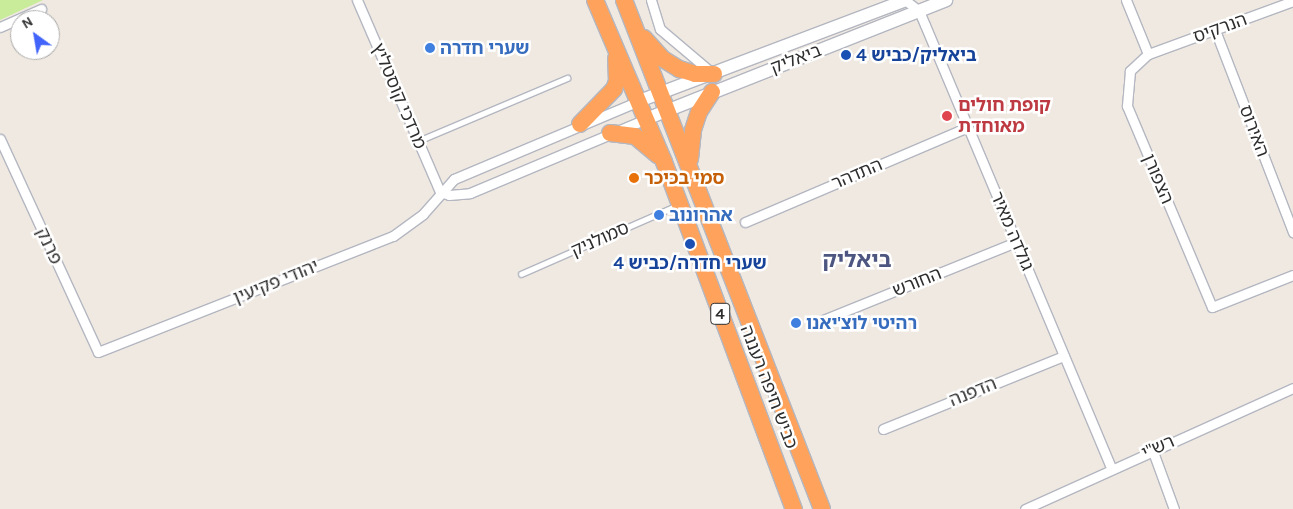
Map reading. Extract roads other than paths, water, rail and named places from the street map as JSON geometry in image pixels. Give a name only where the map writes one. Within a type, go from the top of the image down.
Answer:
[{"type":"highway","name":"כביש חיפה רעננה","points":[[595,0],[664,162],[794,509]]},
{"type":"highway","name":"כביש חיפה רעננה","points":[[624,0],[822,509]]},
{"type":"highway","points":[[635,27],[670,64],[695,74],[714,74]]},
{"type":"highway","points":[[580,124],[614,89],[617,69],[611,39]]},
{"type":"highway","points":[[690,166],[693,130],[699,112],[712,92]]},
{"type":"highway","points":[[610,133],[635,136],[664,162]]},
{"type":"main road","name":"ביאליק","points":[[662,94],[905,0]]},
{"type":"main road","name":"ביאליק","points":[[646,118],[946,0]]},
{"type":"main road","name":"יהודי פקיעין","points":[[639,101],[662,94]]},
{"type":"street","name":"מרדכי קוסטליץ","points":[[357,0],[440,192]]},
{"type":"street","points":[[651,0],[660,29],[714,74]]},
{"type":"street","name":"גולדה מאיר","points":[[905,0],[919,11],[1111,468]]},
{"type":"street","points":[[1126,0],[1148,54]]},
{"type":"street","name":"הנרקיס","points":[[1148,54],[1293,1]]},
{"type":"street","points":[[0,27],[41,9]]},
{"type":"street","name":"האירוס","points":[[1215,30],[1289,207],[1293,232]]},
{"type":"street","name":"הצפורן","points":[[1148,54],[1130,70],[1127,106],[1212,307],[1293,275]]},
{"type":"street","name":"יהודי פקיעין","points":[[98,352],[393,236],[423,214],[440,192],[462,175],[580,124],[639,101]]},
{"type":"street","points":[[440,192],[450,195],[470,193],[646,118]]},
{"type":"street","name":"התדהר","points":[[745,222],[968,127]]},
{"type":"street","name":"פרנק","points":[[0,139],[98,352]]},
{"type":"street","name":"החורש","points":[[818,322],[1016,242]]},
{"type":"street","name":"הדפנה","points":[[883,429],[1064,356]]},
{"type":"street","name":"רש\"י","points":[[1025,509],[1152,449],[1293,388]]},
{"type":"street","points":[[1152,449],[1174,509]]},
{"type":"lane","points":[[418,141],[567,78]]},
{"type":"lane","name":"סמולניק","points":[[521,274],[679,204]]},
{"type":"place","name":"שערי חדרה","points":[[430,48]]},
{"type":"place","name":"ביאליק/כביש 4","points":[[846,55]]},
{"type":"place","name":"קופת חולים מאוחדת","points":[[947,116]]},
{"type":"place","name":"סמי בכיכר","points":[[634,178]]},
{"type":"place","name":"אהרונוב","points":[[659,215]]},
{"type":"place","name":"שערי חדרה/כביש 4","points":[[690,244]]},
{"type":"place","name":"רהיטי לוצ'יאנו","points":[[796,323]]},
{"type":"district","name":"ביאליק","points":[[857,261]]}]
